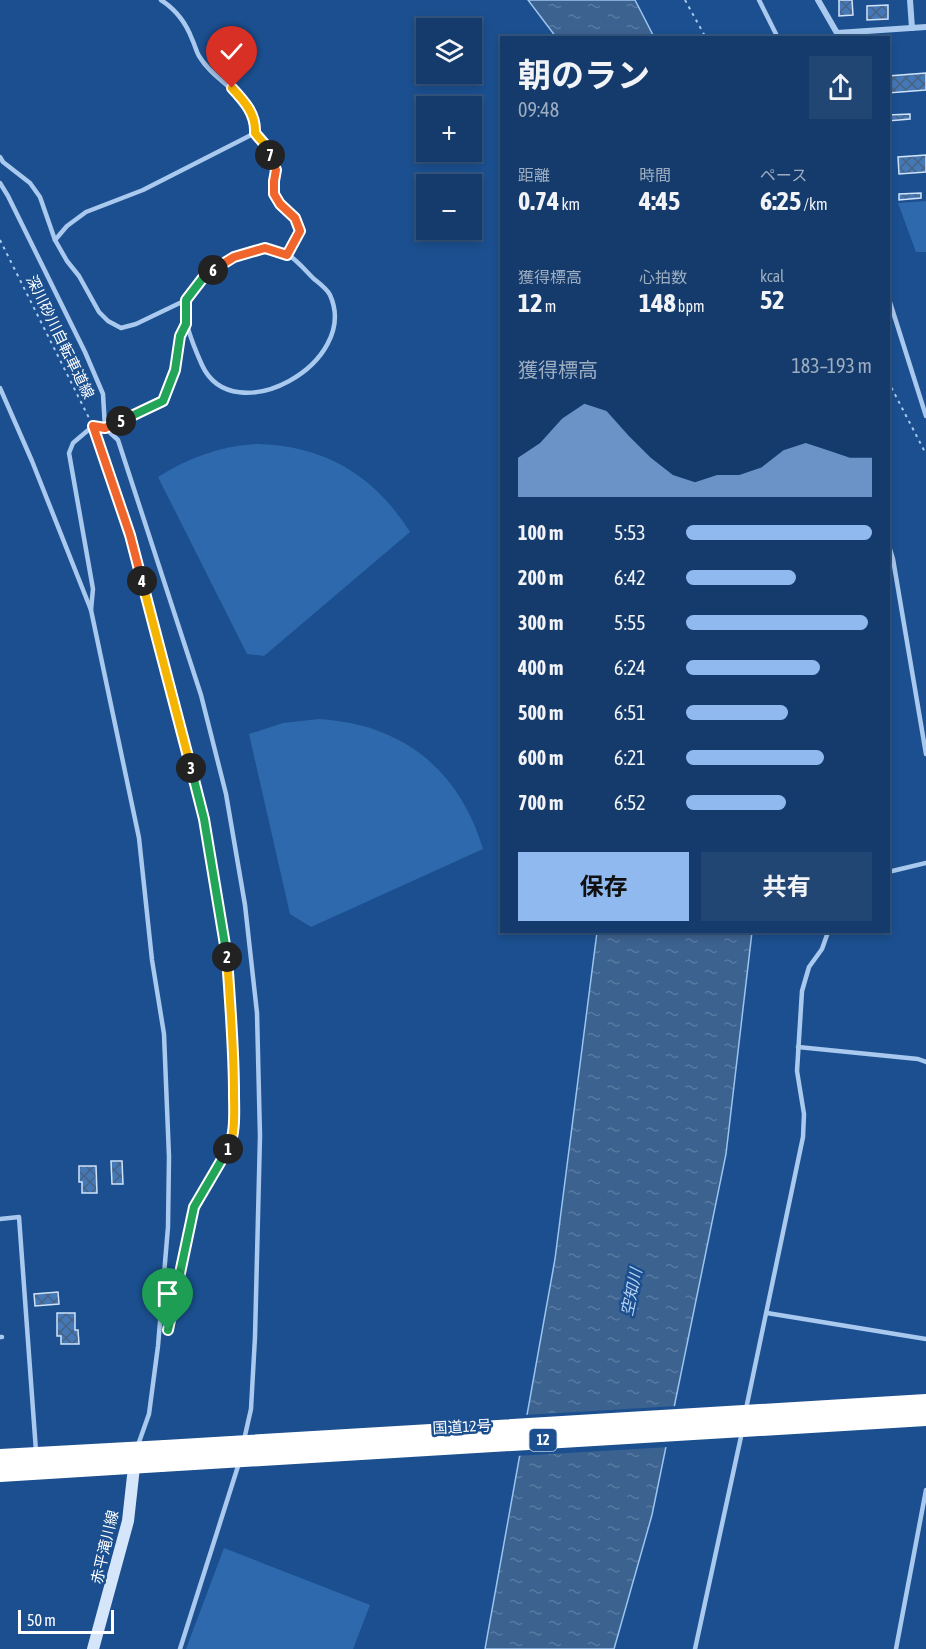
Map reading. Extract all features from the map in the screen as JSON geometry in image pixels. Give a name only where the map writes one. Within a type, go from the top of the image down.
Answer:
[{"type":"highway","name":"国道12号","points":[[0,1473],[135,1458],[926,1403]]},
{"type":"highway","name":"国道12号","points":[[163,1456],[926,1417]]},
{"type":"highway","name":"国道12号","points":[[0,1458],[36,1456],[135,1458]]},
{"type":"main road","name":"赤平滝川線","points":[[93,1649],[128,1521],[135,1458]]},
{"type":"street","points":[[818,0],[837,33],[926,27]]},
{"type":"street","points":[[910,0],[912,28]]},
{"type":"lane","points":[[161,0],[182,19],[199,56],[209,69],[244,101],[255,120],[255,133],[267,147],[276,170],[274,194],[280,204],[295,218],[300,231],[287,255]]},
{"type":"lane","points":[[759,0],[777,36]]},
{"type":"lane","points":[[55,240],[86,212],[143,190],[255,133]]},
{"type":"lane","points":[[0,157],[30,183],[40,197],[55,240],[67,261],[80,276],[99,312],[108,321],[122,328],[136,324],[186,300],[206,274],[234,257],[265,248],[287,255],[330,294],[335,320],[329,343],[315,362],[289,382],[261,393],[228,390],[208,377],[186,324],[186,300]]},
{"type":"lane","points":[[0,183],[85,352],[103,394],[105,428]]},
{"type":"lane","points":[[890,302],[926,416]]},
{"type":"lane","points":[[105,428],[163,401],[175,370],[180,336],[186,324]]},
{"type":"lane","points":[[0,388],[92,610],[139,838],[152,960],[164,1034],[169,1157],[168,1227],[158,1346],[149,1414],[135,1458]]},
{"type":"lane","points":[[92,610],[93,589],[69,453],[73,443],[93,426],[105,428],[118,440],[201,694],[226,794],[244,905],[257,1013],[260,1136],[252,1409],[236,1476],[180,1649]]},
{"type":"lane","points":[[890,549],[926,754]]},
{"type":"lane","points":[[890,872],[926,863]]},
{"type":"lane","points":[[695,1649],[803,1137],[804,1114],[797,1071],[802,992],[809,967],[822,949],[828,933]]},
{"type":"lane","points":[[798,1047],[918,1059],[926,1062]]},
{"type":"lane","points":[[0,1219],[20,1218],[36,1456]]},
{"type":"lane","points":[[767,1313],[926,1339]]},
{"type":"lane","points":[[897,1649],[926,1490]]},
{"type":"path","points":[[685,0],[705,36]]},
{"type":"path","name":"深川砂川自転車道線","points":[[0,240],[93,426],[130,535],[204,819],[226,945],[234,1049],[234,1116],[231,1144],[194,1207],[168,1330],[158,1346]]},
{"type":"path","points":[[890,385],[926,454]]},
{"type":"shaded area","points":[[926,201],[926,252],[916,252],[898,203]]},
{"type":"shaded area","points":[[258,444],[305,451],[346,467],[380,494],[410,532],[264,656],[247,654],[158,477],[206,454],[231,447]]},
{"type":"shaded area","points":[[319,719],[376,730],[401,741],[423,756],[442,774],[459,796],[483,849],[311,927],[290,914],[249,734],[283,723]]},
{"type":"shaded area","points":[[224,1548],[370,1605],[353,1649],[186,1649]]},
{"type":"water","points":[[528,0],[635,0],[653,36],[555,36]]},
{"type":"water","name":"空知川","points":[[597,933],[752,933],[726,1154],[652,1515],[614,1649],[485,1649],[555,1259]]},
{"type":"pier","points":[[677,1406],[669,1447],[516,1456],[524,1415]]},
{"type":"building","points":[[839,0],[852,0],[853,15],[839,16]]},
{"type":"building","points":[[888,5],[888,19],[867,20],[867,6]]},
{"type":"building","points":[[926,73],[926,90],[890,93],[890,76]]},
{"type":"building","points":[[910,114],[910,119],[890,121],[890,115]]},
{"type":"building","points":[[926,155],[926,172],[899,174],[898,157]]},
{"type":"building","points":[[921,193],[921,198],[899,200],[899,194]]},
{"type":"building","points":[[111,1161],[122,1161],[123,1184],[112,1184]]},
{"type":"building","points":[[79,1166],[96,1166],[97,1193],[82,1193]]},
{"type":"building","points":[[58,1292],[59,1304],[35,1306],[34,1294]]},
{"type":"building","points":[[57,1313],[75,1313],[75,1330],[78,1330],[79,1344],[61,1344],[61,1336],[57,1336]]},
{"type":"route","points":[[168,1330],[191,1215],[197,1199],[231,1144],[234,1116],[234,1049],[226,945],[204,819],[179,716],[130,535],[93,426],[105,428],[163,401],[175,370],[180,336],[186,324],[186,300],[206,274],[234,257],[265,248],[287,255],[300,231],[295,218],[280,204],[274,194],[276,170],[267,147],[255,133],[255,120],[244,101],[232,88]]}]
